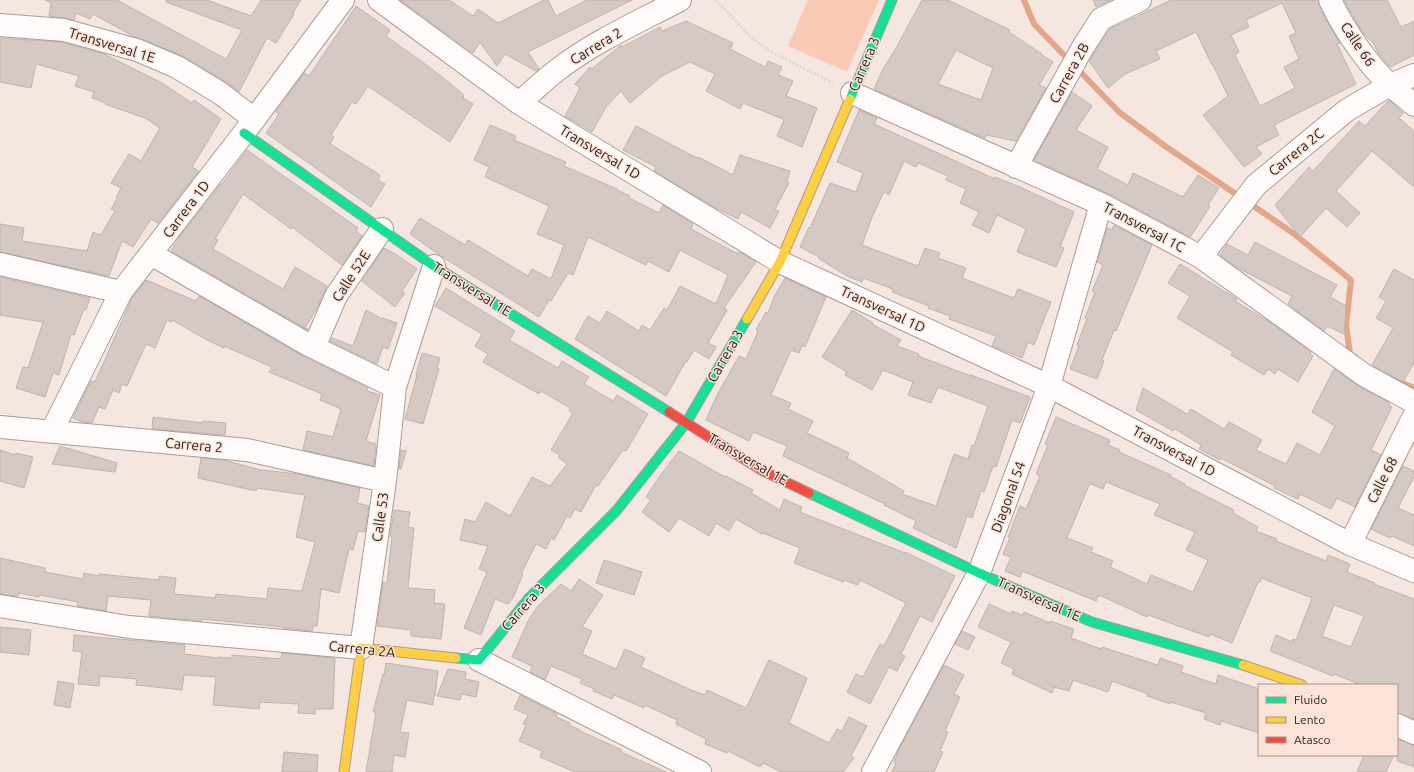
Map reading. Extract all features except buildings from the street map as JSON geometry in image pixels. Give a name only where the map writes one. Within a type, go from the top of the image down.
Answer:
[{"type":"street","name":"Carrera 1D","points":[[52,431],[121,292],[152,254],[343,0]]},
{"type":"street","name":"Transversal 1D","points":[[379,0],[519,103],[780,262],[1049,386],[1350,544],[1414,571]]},
{"type":"street","name":"Carrera 2","points":[[519,103],[555,71],[582,53],[614,34],[680,0]]},
{"type":"street","name":"Carrera 3","points":[[478,660],[529,598],[617,510],[686,423],[780,262],[892,0]]},
{"type":"street","name":"Carrera 2B","points":[[1016,166],[1100,19],[1140,0]]},
{"type":"street","name":"Calle 66","points":[[1330,0],[1355,42],[1369,62],[1390,85],[1414,105]]},
{"type":"street","name":"Transversal 1E","points":[[0,25],[64,30],[137,50],[178,67],[220,93],[249,126],[382,229],[434,266],[763,471],[979,573],[1092,622],[1241,664],[1299,684]]},
{"type":"street","name":"Carrera 2C","points":[[1200,257],[1256,185],[1348,110],[1390,85],[1414,75]]},
{"type":"street","name":"Transversal 1C","points":[[852,93],[1101,204],[1200,257],[1364,375],[1414,402]]},
{"type":"street","name":"Diagonal 54","points":[[873,772],[979,573],[1049,386],[1101,204]]},
{"type":"street","name":"Calle 52E","points":[[314,347],[336,296],[382,229]]},
{"type":"street","points":[[152,254],[314,347],[395,387]]},
{"type":"street","points":[[0,264],[121,292]]},
{"type":"street","name":"Calle 53","points":[[344,772],[385,481],[395,387],[434,266]]},
{"type":"street","name":"Calle 68","points":[[1350,544],[1414,416]]},
{"type":"street","name":"Carrera 2","points":[[0,427],[247,450],[385,481]]},
{"type":"street","name":"Carrera 2A","points":[[0,606],[129,627],[478,660],[700,772]]},
{"type":"street","points":[[1398,725],[1414,733]]},
{"type":"path","points":[[716,0],[748,35],[769,51],[852,93]]},
{"type":"shaded area","points":[[808,0],[879,0],[847,72],[788,46]]},
{"type":"waterway","points":[[1024,0],[1034,24],[1119,112],[1165,146],[1293,233],[1351,280],[1346,325],[1350,354],[1355,357]]},
{"type":"waterway","points":[[1395,380],[1414,388]]},
{"type":"traffic: fast","points":[[850,99],[892,0]]},
{"type":"traffic: fast","points":[[244,133],[434,266],[669,412]]},
{"type":"traffic: fast","points":[[456,658],[479,660],[529,598],[617,510],[686,423],[747,319]]},
{"type":"traffic: fast","points":[[809,493],[979,573],[1092,622],[1243,665]]},
{"type":"traffic: slow","points":[[747,319],[780,262],[850,99]]},
{"type":"traffic: slow","points":[[344,772],[361,648],[456,658]]},
{"type":"traffic: slow","points":[[1243,665],[1299,684]]},
{"type":"traffic: jam","points":[[669,412],[763,471],[809,493]]}]
